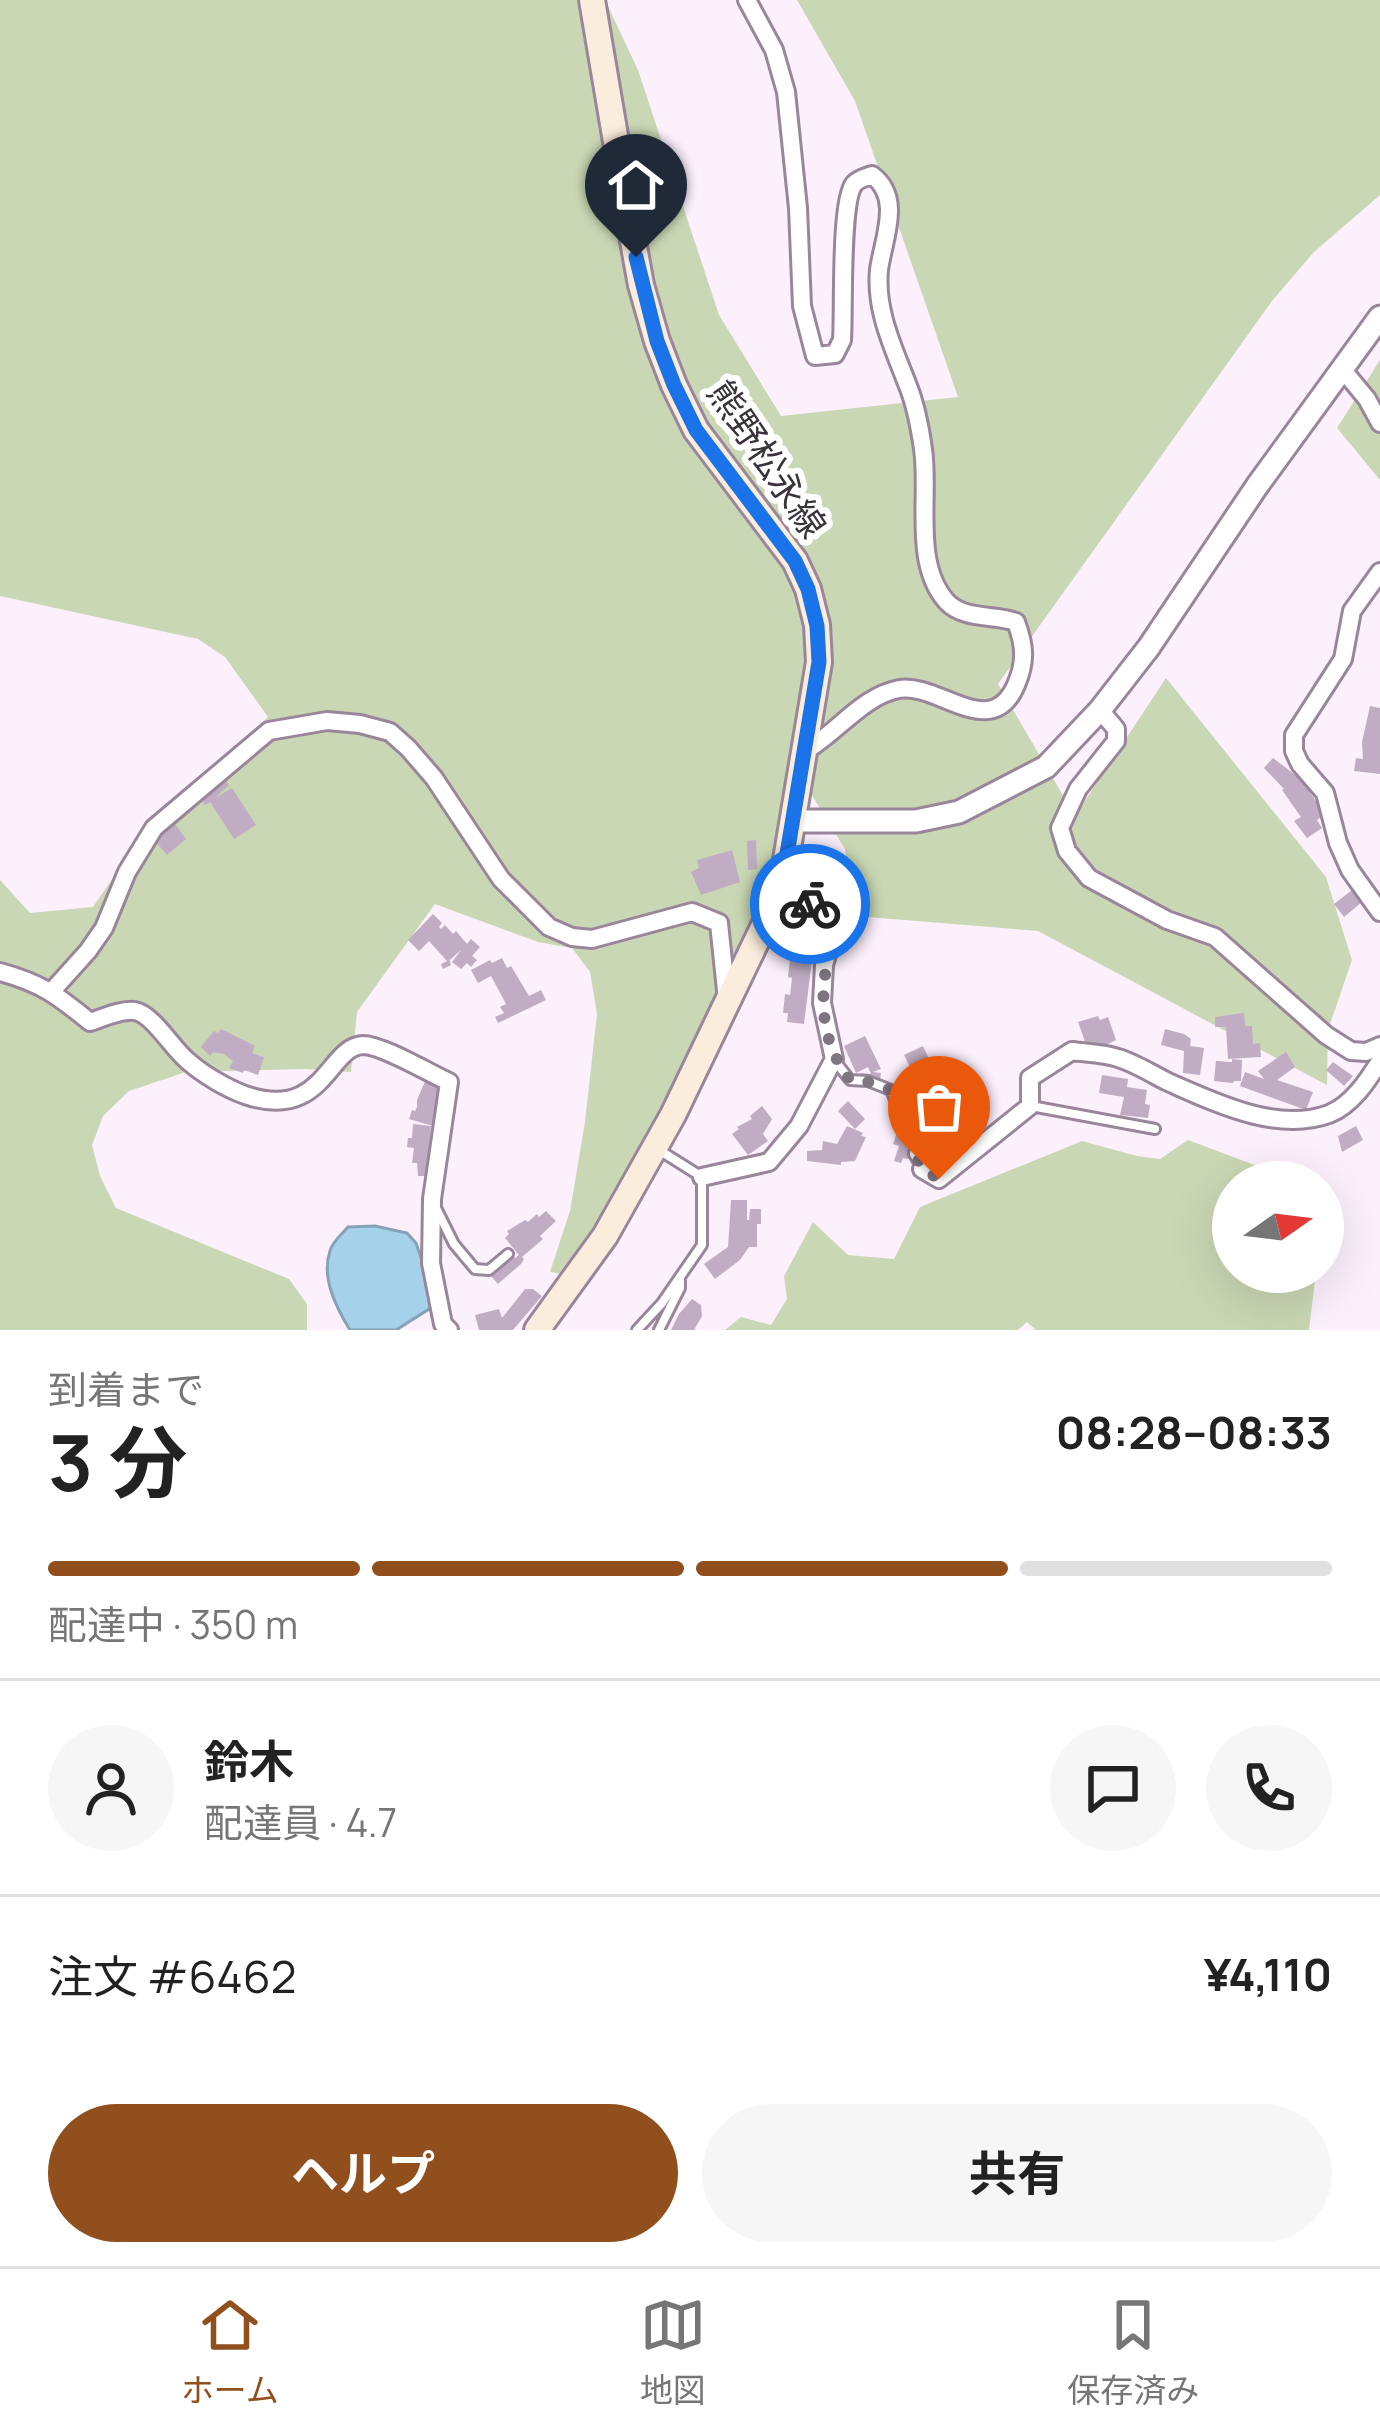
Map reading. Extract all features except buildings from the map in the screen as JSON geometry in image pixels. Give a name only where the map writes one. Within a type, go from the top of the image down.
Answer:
[{"type":"main road","name":"熊野松永線","points":[[537,1330],[605,1236],[655,1147],[781,890],[819,662],[817,626],[795,561],[696,430],[657,341],[634,248],[592,0]]},
{"type":"street","points":[[747,0],[774,50],[786,92],[802,306],[815,356],[835,354],[842,340],[846,212],[853,185],[872,175],[883,183],[888,198],[880,302],[921,432],[926,470],[925,542],[935,584],[955,608],[1016,622],[1025,646],[1022,671],[1011,697],[1002,705],[976,710],[905,688],[894,690],[850,716],[805,752]]},
{"type":"street","points":[[794,821],[916,821],[959,812],[1046,767],[1100,710],[1149,647],[1257,486],[1380,317]]},
{"type":"street","points":[[1343,370],[1375,404],[1380,423]]},
{"type":"street","points":[[1380,572],[1352,611],[1343,659],[1294,735],[1300,764],[1325,793],[1350,870],[1380,913]]},
{"type":"street","points":[[1100,710],[1116,729],[1116,741],[1078,789],[1060,828],[1067,851],[1089,878],[1167,920],[1215,937],[1326,1035],[1351,1051],[1380,1046]]},
{"type":"street","points":[[52,992],[104,928],[127,872],[154,828],[269,731],[327,722],[390,732],[408,748],[434,778],[500,879],[549,927],[572,937],[592,938],[692,912],[719,923],[728,1002]]},
{"type":"street","points":[[703,1177],[769,1162],[799,1126],[834,1059],[822,1004],[824,965],[836,924],[831,914],[781,890]]},
{"type":"street","points":[[0,972],[32,980],[90,1022],[133,1011],[148,1017],[190,1064],[246,1095],[279,1101],[308,1093],[356,1045],[371,1046],[449,1082],[432,1199],[431,1263],[443,1324],[449,1330]]},
{"type":"street","points":[[922,1168],[939,1179],[1030,1106],[1030,1078],[1072,1051],[1116,1057],[1225,1105],[1278,1120],[1330,1113],[1344,1105],[1366,1084],[1380,1060]]},
{"type":"lane","points":[[834,1059],[850,1080],[891,1090],[897,1105],[921,1125],[914,1154],[922,1168]]},
{"type":"lane","points":[[1030,1106],[1155,1129]]},
{"type":"lane","points":[[637,1330],[702,1245],[703,1177],[655,1147]]},
{"type":"lane","points":[[432,1199],[454,1244],[476,1269],[489,1270],[508,1254]]},
{"type":"lane","points":[[658,1330],[680,1288],[680,1276]]},
{"type":"green space","points":[[0,0],[605,0],[638,70],[719,315],[781,416],[958,397],[855,101],[797,0],[1380,0],[1380,195],[1314,252],[1272,301],[998,684],[1075,816],[1166,678],[1326,877],[1352,960],[1328,1030],[1327,1085],[1038,931],[855,916],[845,849],[795,768],[762,922],[647,1150],[568,1275],[550,1272],[570,1211],[585,1122],[597,1014],[590,972],[572,948],[538,942],[435,904],[357,1012],[351,1072],[186,1072],[129,1091],[103,1116],[92,1145],[116,1208],[289,1279],[307,1304],[307,1330],[0,1330],[0,880],[30,913],[93,907],[150,824],[268,717],[225,657],[198,639],[0,596]]},
{"type":"green space","points":[[1380,360],[1380,480],[1337,428]]},
{"type":"green space","points":[[1188,1140],[1244,1161],[1212,1161],[1212,1293],[1313,1293],[1309,1330],[1036,1330],[1027,1322],[1018,1330],[725,1330],[741,1317],[771,1325],[787,1299],[784,1276],[813,1222],[848,1255],[894,1259],[920,1207],[1082,1141],[1160,1159]]},
{"type":"water","points":[[375,1226],[407,1233],[416,1243],[437,1304],[396,1330],[350,1330],[329,1282],[330,1251],[348,1227]]},
{"type":"way so far","points":[[810,904],[831,914],[836,924],[824,965],[822,1004],[834,1059],[850,1080],[891,1090],[897,1105],[921,1125],[914,1154],[922,1168],[939,1179]]},
{"type":"route","points":[[636,257],[657,341],[696,430],[795,561],[808,589],[819,662],[781,890],[810,904]]}]
